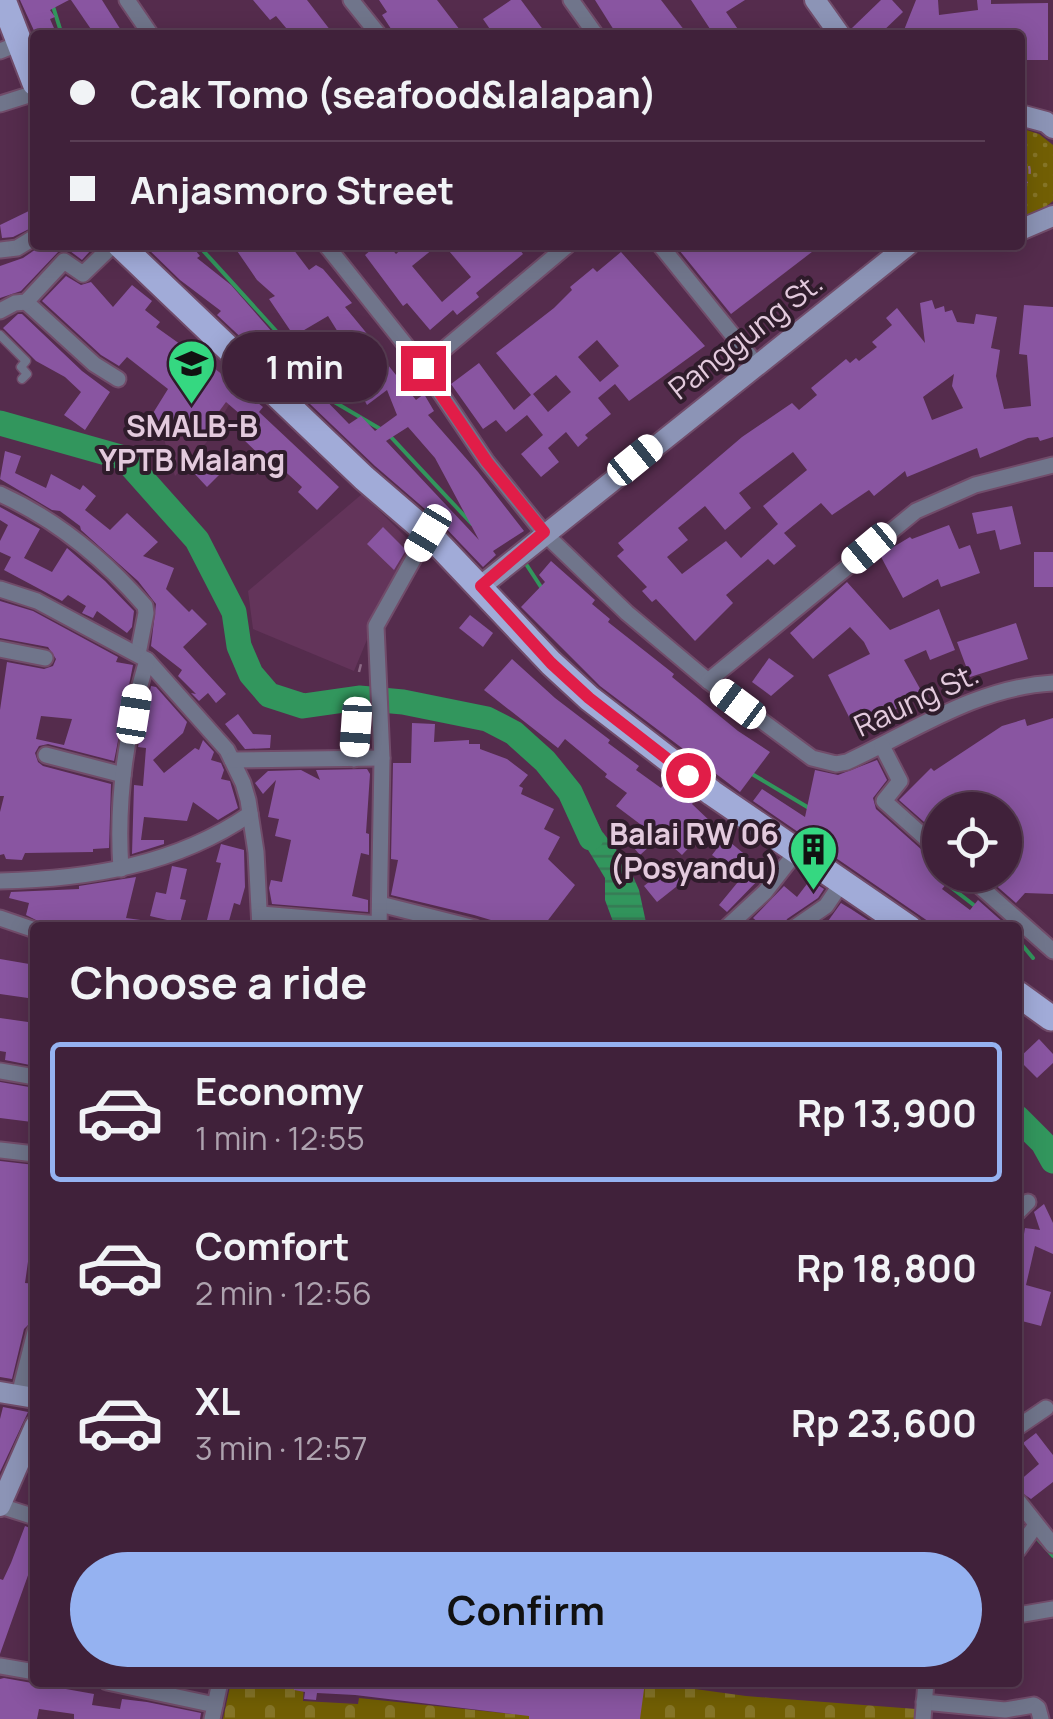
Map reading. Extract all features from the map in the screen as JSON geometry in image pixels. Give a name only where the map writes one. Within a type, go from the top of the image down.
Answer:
[{"type":"main road","points":[[2,0],[10,47],[30,75]]},
{"type":"main road","points":[[815,0],[836,30]]},
{"type":"main road","points":[[1025,116],[1053,128]]},
{"type":"main road","points":[[1025,228],[1053,216]]},
{"type":"main road","points":[[1025,230],[1053,233]]},
{"type":"main road","points":[[121,250],[428,533],[589,698],[712,793],[901,922]]},
{"type":"main road","name":"Panggung St.","points":[[481,586],[902,250]]},
{"type":"main road","points":[[1022,996],[1052,1013]]},
{"type":"main road","points":[[0,1506],[30,1437]]},
{"type":"street","points":[[127,0],[148,30]]},
{"type":"street","points":[[351,0],[374,30]]},
{"type":"street","points":[[571,0],[592,30]]},
{"type":"street","points":[[0,104],[30,95]]},
{"type":"street","points":[[0,250],[17,248],[30,240]]},
{"type":"street","points":[[0,312],[15,303],[26,302],[64,261],[80,274],[110,250]]},
{"type":"street","name":"Raung St.","points":[[330,250],[423,368],[487,462],[544,532],[628,613],[708,682],[812,758],[826,763],[847,762],[999,690],[1053,682]]},
{"type":"street","points":[[423,368],[559,250]]},
{"type":"street","points":[[664,250],[756,364]]},
{"type":"street","points":[[0,288],[5,298],[0,300]]},
{"type":"street","points":[[26,302],[94,364],[118,379]]},
{"type":"street","points":[[708,682],[916,512],[975,485],[1053,466]]},
{"type":"street","points":[[0,494],[57,526],[108,568],[144,606],[138,692],[123,775],[121,869]]},
{"type":"street","points":[[379,922],[382,758],[376,626],[428,533]]},
{"type":"street","points":[[0,589],[38,602],[142,657],[204,722],[244,783],[254,840],[260,921]]},
{"type":"street","points":[[122,644],[144,620]]},
{"type":"street","points":[[1,653],[45,658]]},
{"type":"street","points":[[354,759],[356,727]]},
{"type":"street","points":[[882,746],[900,781],[884,800],[922,835]]},
{"type":"street","points":[[46,755],[123,775]]},
{"type":"street","points":[[232,760],[382,758]]},
{"type":"street","points":[[0,881],[42,880],[121,869],[165,858],[214,837],[250,814]]},
{"type":"street","points":[[214,837],[254,840]]},
{"type":"street","points":[[732,922],[765,892],[797,851]]},
{"type":"street","points":[[802,922],[826,906],[843,881]]},
{"type":"street","points":[[986,892],[1020,922]]},
{"type":"street","points":[[380,904],[450,922]]},
{"type":"street","points":[[0,918],[30,928]]},
{"type":"street","points":[[1022,924],[1053,951]]},
{"type":"street","points":[[0,1071],[30,1076]]},
{"type":"street","points":[[0,1150],[30,1153]]},
{"type":"street","points":[[18,1395],[30,1351]]},
{"type":"street","points":[[1022,1424],[1046,1408]]},
{"type":"street","points":[[0,1506],[30,1515]]},
{"type":"street","points":[[1029,1534],[1053,1545]]},
{"type":"street","points":[[1022,1614],[1053,1610]]},
{"type":"street","points":[[0,1666],[30,1671]]},
{"type":"street","points":[[126,1687],[214,1712],[219,1687]]},
{"type":"street","points":[[924,1711],[1005,1710],[1034,1705],[1041,1719]]},
{"type":"lane","points":[[0,334],[26,361],[21,367],[27,374],[22,380]]},
{"type":"shaded area","points":[[215,356],[244,380],[206,443],[175,476],[163,436]]},
{"type":"shaded area","points":[[362,494],[415,546],[354,671],[253,629],[248,591]]},
{"type":"shaded area","points":[[586,800],[601,830],[628,865],[646,922],[613,922],[605,900],[605,878],[567,815]]},
{"type":"green space","points":[[1025,130],[1053,145],[1053,201],[1025,215]]},
{"type":"green space","points":[[230,1687],[304,1687],[303,1701],[358,1704],[359,1698],[512,1714],[633,1687],[680,1687],[916,1709],[916,1719],[223,1719]]},
{"type":"building","points":[[20,0],[69,0],[50,10],[55,17],[50,19],[55,30],[34,30]]},
{"type":"building","points":[[71,0],[102,0],[121,30],[92,30]]},
{"type":"building","points":[[253,0],[307,0],[330,30],[288,30],[276,16],[270,20]]},
{"type":"building","points":[[379,0],[437,0],[460,30],[392,30],[382,15],[387,12]]},
{"type":"building","points":[[511,0],[521,0],[543,30],[491,30],[483,19]]},
{"type":"building","points":[[595,0],[661,0],[684,30],[614,30]]},
{"type":"building","points":[[691,0],[745,0],[726,12],[739,30],[711,30]]},
{"type":"building","points":[[881,0],[892,0],[903,12],[884,30],[852,28]]},
{"type":"building","points":[[916,0],[938,0],[939,15],[978,10],[977,0],[991,0],[991,4],[1048,3],[1048,60],[1025,60],[1025,30],[904,30]]},
{"type":"building","points":[[30,210],[30,228],[13,237],[2,238],[0,225]]},
{"type":"building","points":[[35,250],[91,250],[82,260],[70,251],[59,251],[21,291],[0,298],[0,266]]},
{"type":"building","points":[[149,250],[195,250],[200,256],[197,258],[231,285],[294,357],[310,384],[332,366],[313,354],[341,337],[328,316],[294,336],[269,299],[275,296],[257,280],[236,250],[294,250],[309,270],[316,265],[323,269],[352,303],[345,307],[383,353],[380,355],[416,400],[424,394],[434,411],[428,415],[524,531],[493,551],[496,555],[483,567],[439,521],[266,362],[270,359],[217,315],[221,311]],"holes":[[[351,375],[367,405],[387,390],[397,415],[375,431],[361,416],[349,424],[314,388]],[[408,427],[435,458],[479,540],[386,441]]]},
{"type":"building","points":[[371,250],[392,250],[396,254],[400,250],[432,250],[412,266],[442,302],[471,277],[448,250],[520,250],[523,254],[476,293],[479,297],[457,315],[453,310],[430,330],[407,303],[403,306],[365,255]]},
{"type":"building","points":[[679,250],[814,250],[731,314]]},
{"type":"building","points":[[621,252],[705,346],[629,401],[615,384],[598,398],[611,414],[585,435],[588,438],[578,447],[566,432],[548,448],[559,462],[541,477],[521,454],[543,435],[527,415],[506,432],[496,420],[483,429],[451,384],[479,363],[514,410],[531,395],[496,353],[554,308],[572,290],[570,287],[593,268],[597,272]],"holes":[[[597,340],[619,366],[600,382],[578,357]],[[556,375],[571,392],[548,412],[533,394]]]},
{"type":"building","points":[[66,276],[81,285],[91,282],[113,307],[132,285],[152,301],[145,310],[160,322],[156,327],[194,354],[196,351],[211,360],[209,364],[263,407],[259,412],[339,487],[317,510],[298,492],[302,487],[276,463],[272,467],[243,439],[255,427],[226,402],[198,440],[172,421],[167,429],[150,418],[168,389],[127,357],[119,366],[101,355],[42,301]]},
{"type":"building","points":[[932,300],[935,309],[944,306],[945,312],[952,310],[957,322],[974,324],[976,314],[997,317],[991,348],[1000,350],[996,376],[1004,409],[1031,406],[1027,355],[1019,354],[1024,305],[1053,307],[1053,437],[1040,441],[1038,437],[1028,438],[980,458],[977,448],[907,477],[905,471],[874,496],[869,490],[832,515],[821,503],[784,533],[796,546],[774,565],[768,559],[726,595],[733,603],[695,641],[656,599],[652,602],[642,591],[647,587],[617,556],[624,550],[618,543],[742,437],[792,403],[799,410],[817,395],[811,388],[846,359],[850,363],[856,358],[859,361],[877,347],[872,342],[892,325],[886,318],[897,308],[925,343],[920,303]],"holes":[[[954,374],[952,386],[963,408],[932,420],[923,397]],[[793,452],[807,470],[763,506],[778,524],[741,558],[726,541],[682,574],[667,557],[688,540],[678,528],[705,506],[725,530],[751,508],[739,493]]]},
{"type":"building","points":[[18,314],[110,392],[85,430],[64,415],[81,392],[65,377],[36,361],[3,328]]},
{"type":"building","points":[[5,451],[21,456],[15,473],[46,488],[51,474],[80,490],[83,485],[96,496],[85,510],[110,530],[127,513],[158,542],[143,556],[174,568],[166,589],[207,624],[183,647],[226,694],[216,703],[208,693],[199,701],[178,676],[182,670],[151,646],[156,604],[138,581],[60,511],[0,479]]},
{"type":"building","points":[[214,451],[228,466],[207,487],[193,472]]},
{"type":"building","points":[[1012,506],[1021,544],[1000,550],[995,530],[977,534],[972,513]]},
{"type":"building","points":[[0,507],[40,529],[24,558],[52,572],[67,548],[105,581],[134,611],[127,633],[97,611],[93,618],[82,613],[86,606],[68,595],[62,601],[4,570],[11,557],[0,552],[0,541],[8,525],[0,520]]},
{"type":"building","points":[[949,525],[959,549],[970,545],[980,573],[941,587],[938,579],[903,598],[880,555],[910,537]]},
{"type":"building","points":[[383,527],[406,550],[394,570],[367,544]]},
{"type":"building","points":[[1034,552],[1053,552],[1053,587],[1034,587]]},
{"type":"building","points":[[551,561],[595,600],[592,604],[610,619],[608,622],[738,731],[770,752],[740,792],[600,686],[521,607],[545,582],[539,575]]},
{"type":"building","points":[[847,582],[890,630],[939,609],[955,650],[930,660],[926,650],[904,660],[923,694],[854,727],[828,675],[870,654],[864,642],[850,627],[813,659],[790,633]]},
{"type":"building","points":[[0,601],[33,611],[118,657],[116,662],[133,665],[114,761],[48,744],[39,746],[35,753],[43,766],[111,784],[109,848],[93,852],[25,853],[22,860],[0,855],[4,796],[0,796],[0,710],[7,662],[44,669],[53,666],[56,659],[48,647],[0,638]],"holes":[[[41,716],[72,719],[64,745],[36,739]]]},
{"type":"building","points":[[470,615],[493,633],[483,647],[459,628]]},
{"type":"building","points":[[1016,623],[1028,659],[970,677],[957,642]]},
{"type":"building","points":[[769,658],[794,676],[771,696],[752,682]]},
{"type":"building","points":[[512,659],[610,740],[608,743],[639,766],[636,770],[661,788],[667,780],[694,801],[692,804],[712,823],[682,855],[661,836],[640,855],[628,841],[644,827],[616,806],[627,793],[565,739],[558,748],[484,690]]},
{"type":"building","points":[[151,686],[187,722],[183,733],[153,760],[164,773],[195,748],[199,750],[203,740],[214,752],[211,760],[221,763],[221,779],[230,781],[238,808],[218,820],[193,802],[187,821],[144,817],[141,840],[164,840],[164,844],[132,854],[134,785],[143,786],[146,748],[138,747]]},
{"type":"building","points":[[238,714],[253,734],[271,735],[270,748],[245,749],[225,724]]},
{"type":"building","points":[[1053,718],[1053,894],[1025,893],[1016,903],[1003,892],[1022,892],[1022,792],[922,792],[922,820],[899,800],[931,768],[934,771],[1002,726],[1025,719],[1027,726]]},
{"type":"building","points":[[412,723],[435,724],[434,742],[469,740],[469,744],[480,744],[480,749],[507,759],[528,775],[519,786],[523,788],[521,794],[554,809],[544,829],[560,837],[548,859],[575,885],[547,922],[498,922],[391,895],[398,860],[391,859],[393,763],[411,763]]},
{"type":"building","points":[[877,760],[887,780],[873,798],[876,809],[922,850],[922,892],[946,892],[970,910],[978,900],[1003,922],[929,922],[753,801],[762,789],[805,817],[815,770],[838,775]]},
{"type":"building","points":[[367,769],[369,855],[361,853],[352,896],[368,900],[368,912],[272,904],[271,880],[282,882],[291,840],[275,836],[279,819],[268,817],[276,780],[263,794],[255,783],[268,771],[301,770],[320,780],[316,770]]},
{"type":"building","points":[[725,838],[766,872],[727,912],[719,905],[742,877],[712,855]]},
{"type":"building","points":[[221,844],[244,850],[245,887],[240,905],[234,903],[229,922],[206,922],[221,863],[216,862]]},
{"type":"building","points":[[677,859],[691,875],[657,902],[644,886]]},
{"type":"building","points":[[172,866],[187,869],[180,899],[186,900],[180,922],[150,916],[156,892],[166,894]]},
{"type":"building","points":[[136,877],[126,918],[148,922],[40,922],[26,915],[29,903],[9,898],[11,892]]},
{"type":"building","points":[[810,880],[824,889],[786,922],[758,922],[753,918],[784,886],[797,897]]},
{"type":"building","points":[[841,903],[871,922],[827,922]]},
{"type":"building","points":[[0,959],[30,964],[30,998],[0,994]]},
{"type":"building","points":[[0,1018],[30,1022],[30,1065],[5,1060],[6,1052],[0,1051]]},
{"type":"building","points":[[1039,1039],[1053,1054],[1053,1063],[1037,1078],[1022,1063],[1022,1055]]},
{"type":"building","points":[[0,1082],[30,1087],[30,1122],[0,1118]]},
{"type":"building","points":[[0,1161],[30,1164],[30,1248],[25,1283],[30,1284],[30,1323],[24,1329],[12,1379],[0,1377]]},
{"type":"building","points":[[1044,1204],[1053,1223],[1053,1254],[1035,1246],[1026,1285],[1051,1292],[1041,1326],[1022,1321],[1022,1234],[1025,1228],[1040,1230],[1034,1212]]},
{"type":"building","points":[[3,1407],[28,1412],[0,1472],[0,1419]]},
{"type":"building","points":[[1036,1433],[1053,1455],[1053,1482],[1031,1499],[1022,1493],[1022,1479],[1039,1464],[1023,1443]]},
{"type":"building","points":[[25,1526],[30,1528],[30,1570],[0,1654],[0,1579],[3,1580]]},
{"type":"building","points":[[0,1679],[30,1683],[30,1687],[94,1694],[92,1705],[120,1709],[122,1699],[147,1702],[201,1713],[200,1719],[74,1719],[74,1714],[39,1709],[37,1719],[0,1719]]},
{"type":"building","points":[[644,1687],[640,1719],[529,1719],[355,1695],[317,1693],[316,1700],[304,1699],[305,1692],[294,1690]]},
{"type":"waterway","points":[[51,0],[60,30]]},
{"type":"waterway","points":[[203,250],[288,344],[316,386],[331,400],[382,430]]},
{"type":"waterway","points":[[0,423],[124,458],[197,540],[234,612],[239,646],[251,674],[269,695],[303,706],[359,698],[403,702],[487,719],[514,733],[545,761],[570,792],[591,838]]},
{"type":"waterway","points":[[390,436],[472,524]]},
{"type":"waterway","points":[[526,564],[541,587]]},
{"type":"waterway","points":[[752,774],[809,808]]},
{"type":"waterway","points":[[957,892],[975,906]]},
{"type":"waterway","points":[[1022,945],[1033,958]]},
{"type":"waterway","points":[[1022,1122],[1043,1143],[1053,1161]]},
{"type":"waterway","points":[[1036,1537],[1053,1556]]},
{"type":"place","name":"SMALB-B YPTB Malang","points":[[192,406]]},
{"type":"place","name":"Balai RW 06 (Posyandu)","points":[[814,892]]},
{"type":"route","points":[[423,368],[487,462],[544,532],[481,586],[551,663],[589,698],[688,775]]}]
